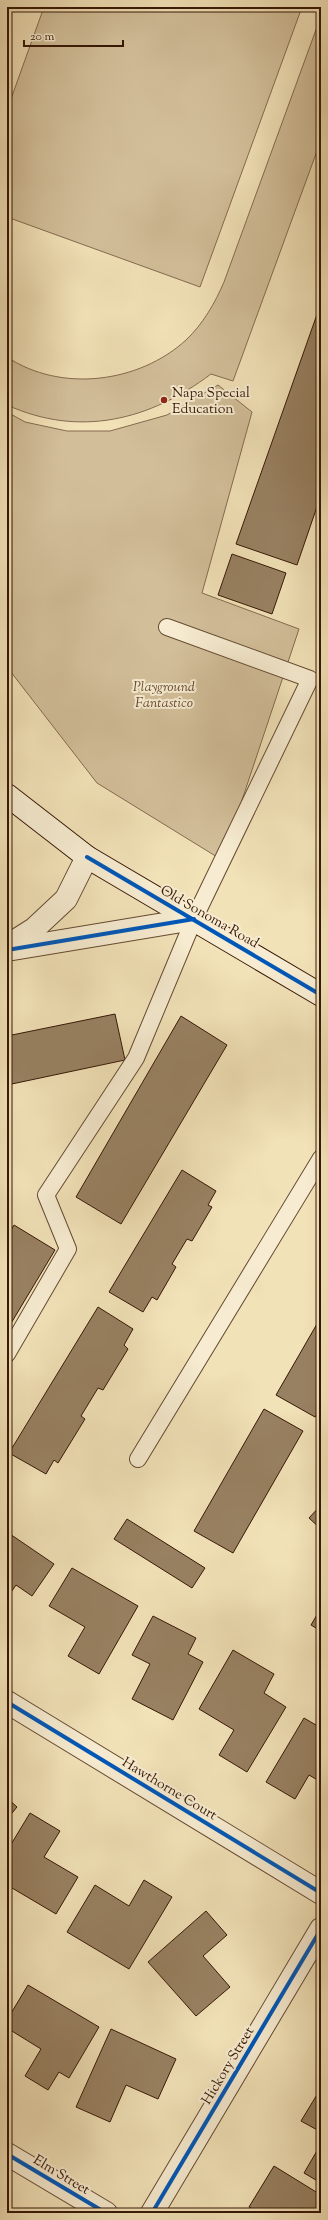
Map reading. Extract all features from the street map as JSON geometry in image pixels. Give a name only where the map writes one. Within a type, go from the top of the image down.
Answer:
[{"type":"street","name":"Old Sonoma Road","points":[[7,794],[87,857],[194,918],[321,995]]},
{"type":"street","points":[[7,946],[34,929],[66,899],[87,857]]},
{"type":"street","points":[[7,950],[194,918]]},
{"type":"street","name":"Hawthorne Court","points":[[7,1702],[321,1893]]},
{"type":"street","name":"Hickory Street","points":[[152,2213],[321,1929]]},
{"type":"street","name":"Elm Street","points":[[7,2154],[106,2213]]},
{"type":"lane","points":[[7,1354],[68,1249],[46,1195],[136,1058],[194,918],[310,679],[167,627]]},
{"type":"lane","points":[[138,1459],[321,1158]]},
{"type":"green space","points":[[44,7],[302,7],[200,287],[7,217],[7,110]]},
{"type":"green space","points":[[321,16],[321,140],[233,381],[211,374],[188,390],[164,403],[139,413],[114,419],[88,422],[61,421],[34,415],[7,405],[7,357],[28,368],[51,376],[75,379],[99,378],[123,374],[146,366],[167,355],[186,340],[198,327],[213,305],[224,282]]},
{"type":"green space","name":"Playground Fantastico","points":[[218,385],[252,412],[202,593],[299,629],[222,860],[97,783],[7,667],[7,412],[25,422],[67,431],[110,431],[167,415]]},
{"type":"building","points":[[321,303],[321,495],[297,565],[236,544]]},
{"type":"building","points":[[232,554],[286,573],[272,614],[218,595]]},
{"type":"building","points":[[115,1014],[125,1060],[7,1085],[7,1036]]},
{"type":"building","points":[[181,1016],[227,1045],[121,1224],[76,1197]]},
{"type":"building","points":[[182,1170],[216,1191],[208,1205],[212,1207],[192,1241],[187,1239],[172,1264],[176,1267],[157,1300],[152,1297],[143,1312],[109,1292]]},
{"type":"building","points":[[14,1225],[55,1250],[7,1330],[7,1237]]},
{"type":"building","points":[[98,1307],[133,1329],[124,1345],[128,1349],[103,1390],[98,1388],[81,1416],[85,1419],[58,1463],[54,1460],[46,1474],[9,1453]]},
{"type":"building","points":[[321,1317],[321,1407],[315,1417],[276,1395]]},
{"type":"building","points":[[264,1409],[303,1431],[233,1553],[194,1531]]},
{"type":"building","points":[[321,1505],[321,1529],[309,1518]]},
{"type":"building","points":[[127,1519],[205,1568],[192,1588],[114,1539]]},
{"type":"building","points":[[7,1532],[54,1564],[32,1596],[16,1585],[7,1598]]},
{"type":"building","points":[[72,1568],[138,1606],[99,1674],[68,1656],[85,1627],[49,1606]]},
{"type":"building","points":[[321,1608],[321,1631],[311,1625]]},
{"type":"building","points":[[153,1616],[196,1638],[188,1654],[203,1662],[173,1720],[132,1699],[150,1664],[132,1655]]},
{"type":"building","points":[[233,1650],[274,1674],[264,1693],[286,1707],[247,1772],[219,1755],[234,1730],[199,1709]]},
{"type":"building","points":[[304,1718],[321,1728],[321,1782],[309,1775],[295,1799],[266,1782]]},
{"type":"building","points":[[7,1798],[17,1807],[7,1819]]},
{"type":"building","points":[[30,1813],[60,1831],[44,1857],[78,1877],[56,1914],[7,1885],[7,1851]]},
{"type":"building","points":[[144,1880],[172,1897],[129,1969],[67,1932],[95,1885],[129,1906]]},
{"type":"building","points":[[206,1911],[227,1935],[203,1956],[230,1987],[196,2016],[148,1962]]},
{"type":"building","points":[[28,1985],[99,2027],[69,2078],[59,2072],[48,2090],[25,2076],[41,2049],[7,2028],[7,2020]]},
{"type":"building","points":[[111,2029],[176,2059],[158,2099],[126,2085],[110,2122],[76,2107]]},
{"type":"building","points":[[318,2093],[321,2094],[321,2132],[301,2121]]},
{"type":"building","points":[[321,2144],[321,2183],[304,2173]]},
{"type":"building","points":[[274,2166],[321,2195],[321,2213],[260,2213],[249,2207]]},
{"type":"cycle path","points":[[87,857],[321,995]]},
{"type":"cycle path","points":[[7,950],[194,919]]},
{"type":"cycle path","points":[[7,1702],[321,1893]]},
{"type":"cycle path","points":[[152,2213],[321,1929]]},
{"type":"cycle path","points":[[7,2154],[106,2213]]},
{"type":"place","name":"Napa Special Education","points":[[164,400]]}]
